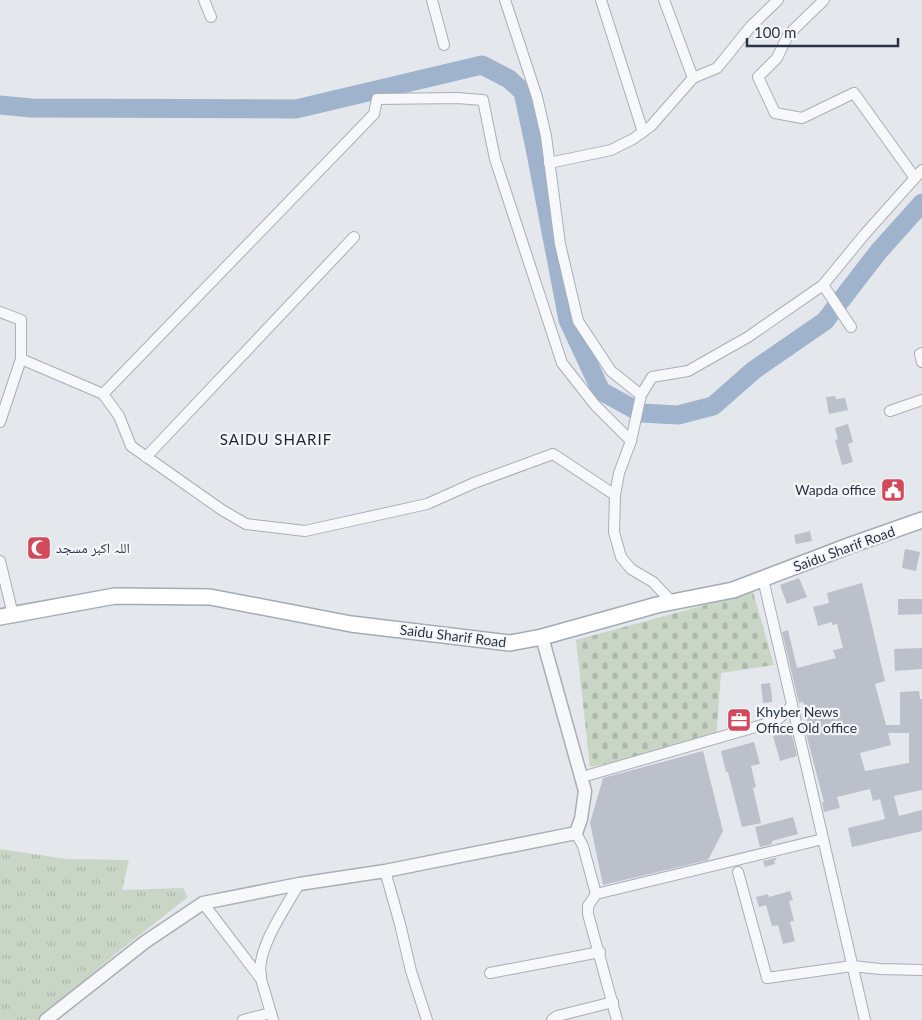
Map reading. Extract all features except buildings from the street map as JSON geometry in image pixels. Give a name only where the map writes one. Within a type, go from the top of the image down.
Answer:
[{"type":"main road","name":"Saidu Sharif Road","points":[[7,616],[115,596],[210,597],[351,624],[510,644],[672,602],[733,590],[922,520]]},
{"type":"street","points":[[204,0],[211,17]]},
{"type":"street","points":[[432,0],[444,45]]},
{"type":"street","points":[[506,0],[537,97],[546,136],[560,244],[578,321],[612,371],[641,395]]},
{"type":"street","points":[[601,0],[643,132]]},
{"type":"street","points":[[664,0],[693,78]]},
{"type":"street","points":[[549,163],[611,150],[643,132],[651,126],[693,78],[717,68],[751,26],[778,0]]},
{"type":"street","points":[[672,602],[653,582],[630,569],[621,557],[614,532],[615,495],[619,473],[631,441],[641,395],[652,378],[688,371],[748,337],[824,285],[864,235],[918,174],[854,93],[802,118],[775,113],[758,77],[777,58],[788,35],[824,0]]},
{"type":"street","points":[[103,394],[374,114],[378,99],[457,98],[483,100],[495,159],[562,363],[595,405],[631,441]]},
{"type":"street","points":[[146,457],[354,237]]},
{"type":"street","points":[[824,285],[851,327]]},
{"type":"street","points":[[0,312],[21,320],[21,359],[0,422]]},
{"type":"street","points":[[922,353],[920,354],[922,362]]},
{"type":"street","points":[[21,359],[103,394],[119,416],[131,446],[222,510],[246,524],[305,530],[427,504],[474,483],[553,454],[615,495]]},
{"type":"street","points":[[890,411],[922,400]]},
{"type":"street","points":[[0,561],[7,616]]},
{"type":"street","points":[[763,579],[865,1020]]},
{"type":"street","points":[[542,636],[585,791],[584,804],[576,833],[583,846],[596,894]]},
{"type":"street","points":[[582,777],[776,722],[792,706]]},
{"type":"street","points":[[46,1020],[145,942],[203,903],[298,884],[385,871],[576,833]]},
{"type":"street","points":[[617,1020],[600,952],[588,914],[588,906],[596,894],[823,839]]},
{"type":"street","points":[[385,871],[411,971],[427,1020]]},
{"type":"street","points":[[738,872],[767,978],[852,966],[922,970]]},
{"type":"street","points":[[243,1020],[272,1017],[258,967],[262,953],[298,884]]},
{"type":"street","points":[[203,903],[261,979]]},
{"type":"street","points":[[490,973],[600,952]]},
{"type":"street","points":[[552,1020],[557,1016],[613,1002]]},
{"type":"green space","points":[[753,592],[774,665],[721,673],[716,740],[590,767],[576,640]]},
{"type":"green space","points":[[0,849],[66,859],[129,860],[122,890],[183,888],[188,897],[118,952],[38,1020],[0,1020]]},
{"type":"waterway","points":[[0,105],[31,108],[296,109],[482,65],[509,79],[523,92],[568,320],[601,391],[641,413],[678,415],[713,406],[754,370],[825,321],[879,251],[922,203]]},
{"type":"place","name":"Wapda office","points":[[893,490]]},
{"type":"place","name":"اللہ اکبر مسجد","points":[[39,548]]},
{"type":"place","name":"Khyber News Office Old office","points":[[739,720]]},
{"type":"district","name":"SAIDU SHARIF","points":[[276,440]]}]
